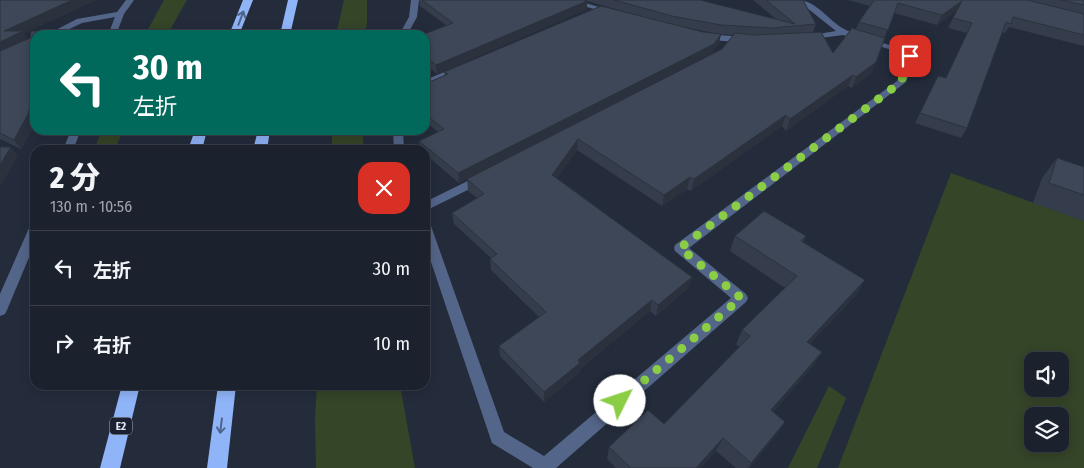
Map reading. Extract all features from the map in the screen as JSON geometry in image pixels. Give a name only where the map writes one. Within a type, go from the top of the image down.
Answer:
[{"type":"highway","points":[[236,30],[248,0]]},
{"type":"highway","points":[[286,30],[293,0]]},
{"type":"highway","name":"E2","points":[[110,468],[131,390]]},
{"type":"highway","points":[[217,468],[226,390]]},
{"type":"street","points":[[114,30],[120,14],[130,0]]},
{"type":"street","points":[[406,30],[413,17],[415,0]]},
{"type":"street","points":[[566,0],[618,14]]},
{"type":"street","points":[[430,240],[498,437],[545,466],[741,298],[680,248],[901,82],[910,56],[895,48],[843,32],[801,0]]},
{"type":"street","points":[[581,17],[599,9]]},
{"type":"street","points":[[61,30],[80,21],[120,14]]},
{"type":"street","points":[[796,39],[814,38],[843,32]]},
{"type":"street","points":[[693,34],[728,39],[760,40]]},
{"type":"street","points":[[720,50],[728,39]]},
{"type":"street","points":[[430,82],[471,64]]},
{"type":"street","points":[[430,204],[496,170]]},
{"type":"street","points":[[0,310],[30,240]]},
{"type":"green space","points":[[164,0],[187,0],[170,30],[148,30]]},
{"type":"green space","points":[[344,0],[367,0],[365,30],[337,30]]},
{"type":"green space","points":[[100,135],[121,135],[117,145],[96,145]]},
{"type":"green space","points":[[332,135],[362,135],[364,145],[332,145]]},
{"type":"green space","points":[[951,173],[1084,221],[1084,468],[838,468]]},
{"type":"green space","points":[[829,386],[846,398],[817,468],[788,468]]},
{"type":"green space","points":[[317,390],[401,390],[415,468],[316,468]]},
{"type":"building","points":[[0,0],[72,0],[4,31],[23,31],[0,42]]},
{"type":"building","points":[[422,0],[587,1],[436,65],[430,60],[430,32],[453,23]]},
{"type":"building","points":[[614,0],[700,0],[795,24],[766,0],[803,0],[816,24],[772,28],[721,25],[672,16]]},
{"type":"building","points":[[874,0],[1027,0],[1084,14],[1084,35],[1013,17],[1011,24],[1006,22],[967,128],[920,113],[938,76],[946,78],[972,23],[953,18],[962,1],[942,15],[898,3],[888,30],[859,22]]},
{"type":"building","points":[[1061,0],[1084,0],[1084,5]]},
{"type":"building","points":[[601,6],[703,32],[721,34],[714,44],[458,173],[430,150],[430,145],[424,145],[419,141],[444,129],[430,118],[430,82],[448,74],[444,72]]},
{"type":"building","points":[[852,28],[885,38],[876,62],[856,77],[853,75],[790,119],[786,115],[694,179],[690,177],[664,195],[578,139],[552,175],[692,277],[658,305],[652,300],[578,360],[580,363],[544,392],[499,346],[546,312],[490,259],[497,254],[452,213],[484,194],[467,179],[722,49],[735,33],[754,35],[821,32],[833,53]]},
{"type":"building","points":[[30,38],[30,107],[14,140],[0,133],[0,51]]},
{"type":"building","points":[[0,147],[11,147],[0,165]]},
{"type":"building","points":[[1057,158],[1084,167],[1084,195],[1049,183]]},
{"type":"building","points":[[764,211],[806,236],[801,241],[865,280],[807,342],[822,352],[771,410],[785,422],[751,463],[723,438],[696,468],[631,468],[609,447],[648,410],[664,424],[750,336],[742,330],[797,276],[735,236]]},
{"type":"route","points":[[620,401],[741,298],[680,248],[901,82],[910,56]]}]
